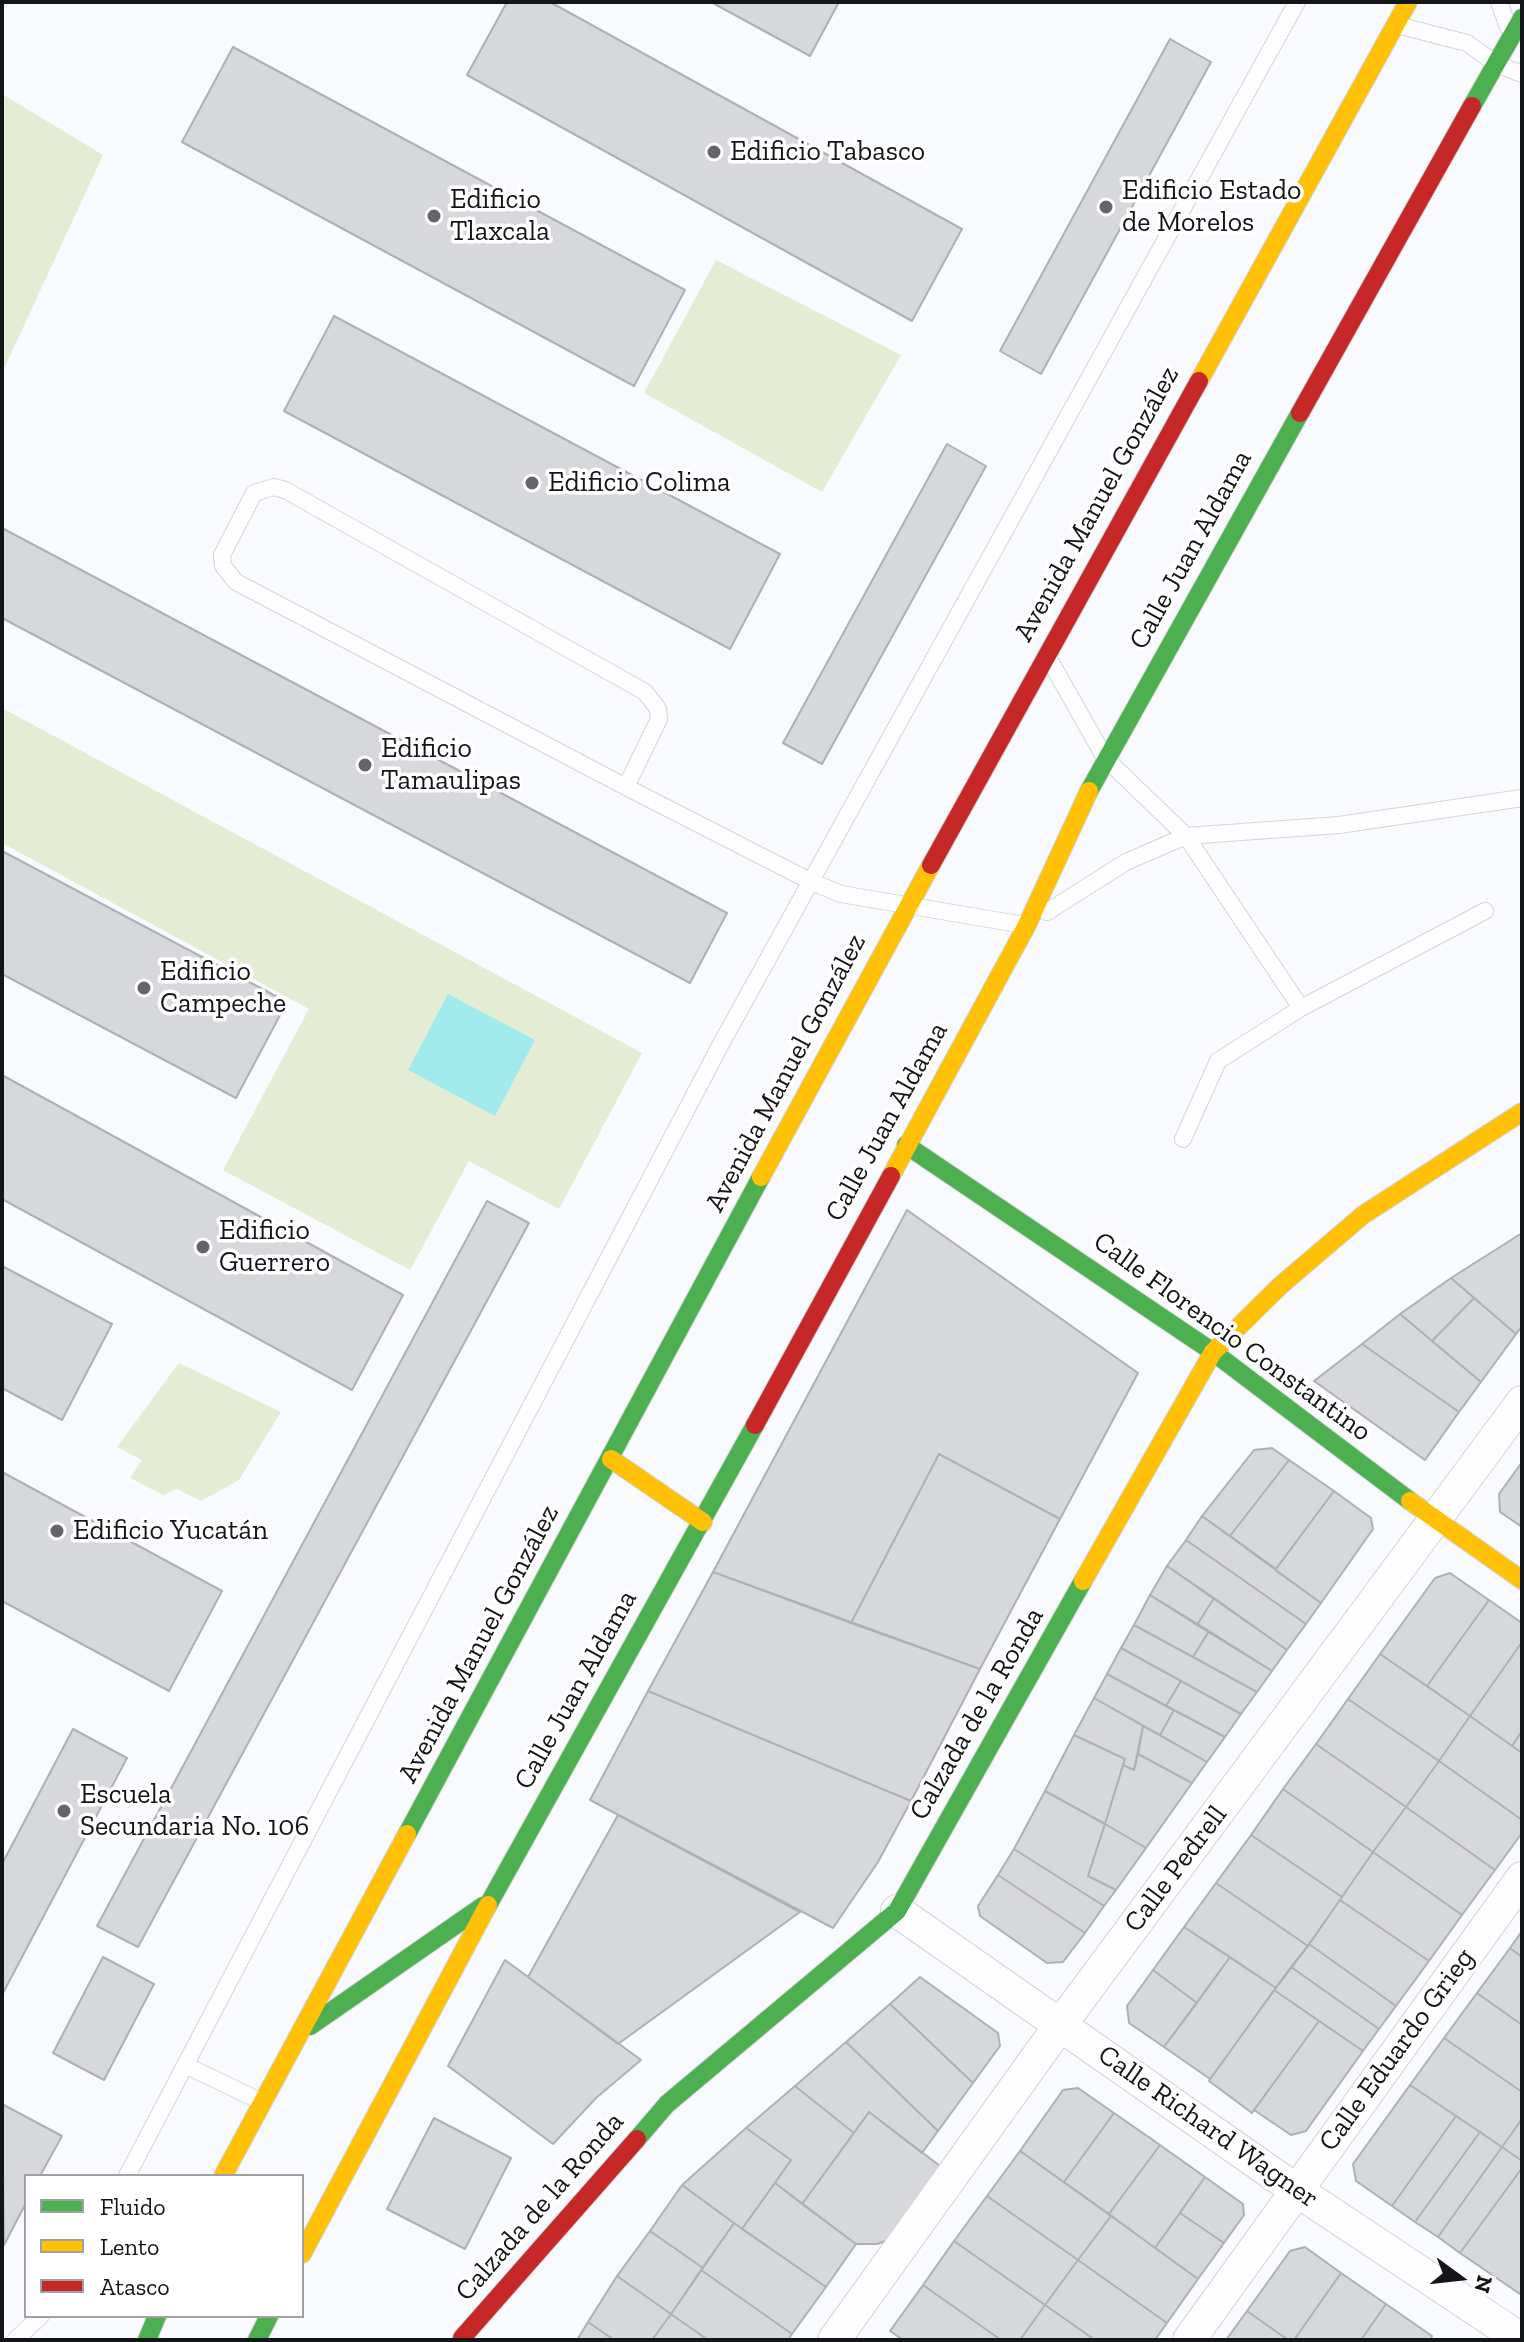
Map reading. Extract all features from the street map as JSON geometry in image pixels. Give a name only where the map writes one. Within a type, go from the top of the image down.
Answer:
[{"type":"street","name":"Avenida Manuel González","points":[[224,2174],[1046,654],[1408,2]]},
{"type":"street","name":"Calle Juan Aldama","points":[[304,2250],[490,1901],[703,1522],[1027,925],[1105,758],[1522,18]]},
{"type":"street","name":"Calzada de la Ronda","points":[[459,2339],[667,2104],[897,1911],[1213,1352],[1281,1285],[1363,1215],[1522,1112]]},
{"type":"street","name":"Calle Florencio Constantino","points":[[906,1145],[1213,1352],[1435,1520],[1522,1580]]},
{"type":"street","name":"Calle Pedrell","points":[[834,2340],[1061,2024],[1522,1402]]},
{"type":"street","points":[[611,1459],[703,1522]]},
{"type":"street","name":"Calle Eduardo Grieg","points":[[1189,2340],[1522,1878]]},
{"type":"street","points":[[301,2032],[490,1901]]},
{"type":"street","name":"Calle Richard Wagner","points":[[897,1911],[1296,2190],[1522,2340]]},
{"type":"street","points":[[147,2340],[156,2318]]},
{"type":"street","points":[[257,2340],[268,2318]]},
{"type":"lane","points":[[128,2174],[722,1042],[1297,2]]},
{"type":"lane","points":[[1499,2],[1511,37]]},
{"type":"lane","points":[[1395,25],[1467,43],[1496,64],[1522,74]]},
{"type":"lane","points":[[626,787],[659,719],[658,709],[645,692],[285,490],[274,487],[254,493],[222,555],[223,566],[236,582],[626,787],[841,894],[1027,925],[1126,862],[1186,836],[1339,825],[1522,798]]},
{"type":"lane","points":[[1046,654],[1105,758],[1186,836],[1301,1008]]},
{"type":"lane","points":[[1183,1139],[1218,1061],[1301,1008],[1485,911]]},
{"type":"lane","points":[[185,2065],[261,2102]]},
{"type":"lane","points":[[15,2340],[39,2318]]},
{"type":"green space","points":[[2,94],[103,155],[2,373]]},
{"type":"green space","points":[[716,260],[901,355],[822,492],[644,393]]},
{"type":"green space","points":[[2,708],[642,1053],[559,1209],[469,1161],[410,1270],[223,1170],[309,1009],[2,843]]},
{"type":"green space","points":[[179,1363],[281,1412],[239,1480],[201,1501],[177,1489],[163,1495],[130,1478],[142,1460],[117,1447]]},
{"type":"water","points":[[448,994],[535,1040],[495,1116],[408,1070]]},
{"type":"building","name":"Edificio Tabasco","points":[[507,2],[550,2],[962,229],[912,321],[467,75]]},
{"type":"building","points":[[711,2],[839,2],[810,56]]},
{"type":"building","name":"Edificio Estado de Morelos","points":[[1170,39],[1211,62],[1041,374],[1000,351]]},
{"type":"building","name":"Edificio Tlaxcala","points":[[233,47],[685,290],[634,386],[182,142]]},
{"type":"building","name":"Edificio Colima","points":[[334,316],[780,554],[730,649],[284,411]]},
{"type":"building","points":[[947,444],[986,466],[822,764],[783,743]]},
{"type":"building","name":"Edificio Tamaulipas","points":[[2,528],[727,913],[690,983],[2,618]]},
{"type":"building","name":"Edificio Campeche","points":[[2,851],[287,1002],[236,1098],[2,974]]},
{"type":"building","name":"Edificio Guerrero","points":[[2,1075],[403,1295],[352,1390],[2,1199]]},
{"type":"building","points":[[487,1201],[529,1223],[138,1947],[97,1926]]},
{"type":"building","points":[[907,1210],[1138,1373],[1060,1519],[939,1454],[851,1623],[713,1572]]},
{"type":"building","points":[[1522,1233],[1522,1326],[1516,1334],[1451,1278]]},
{"type":"building","points":[[2,1266],[112,1324],[62,1420],[2,1388]]},
{"type":"building","points":[[1451,1278],[1474,1298],[1432,1341],[1400,1314]]},
{"type":"building","points":[[1474,1298],[1516,1334],[1481,1382],[1432,1341]]},
{"type":"building","points":[[1400,1314],[1481,1382],[1459,1412],[1362,1344]]},
{"type":"building","points":[[1362,1344],[1459,1412],[1425,1460],[1314,1381]]},
{"type":"building","points":[[1272,1448],[1289,1460],[1230,1536],[1202,1516],[1254,1450]]},
{"type":"building","points":[[939,1454],[1060,1519],[980,1669],[851,1623]]},
{"type":"building","points":[[1289,1460],[1334,1491],[1276,1569],[1230,1536]]},
{"type":"building","points":[[1522,1462],[1522,1527],[1500,1512],[1499,1494]]},
{"type":"building","name":"Edificio Yucatán","points":[[2,1472],[222,1591],[169,1691],[2,1601]]},
{"type":"building","points":[[1334,1491],[1371,1518],[1373,1529],[1321,1603],[1275,1570]]},
{"type":"building","points":[[1202,1516],[1321,1603],[1306,1624],[1186,1540]]},
{"type":"building","points":[[1186,1540],[1306,1624],[1287,1650],[1167,1566]]},
{"type":"building","points":[[1167,1566],[1214,1598],[1197,1625],[1150,1595]]},
{"type":"building","points":[[713,1572],[980,1669],[911,1801],[648,1691]]},
{"type":"building","points":[[1450,1573],[1489,1600],[1427,1686],[1380,1654],[1435,1578]]},
{"type":"building","points":[[1150,1595],[1209,1631],[1193,1657],[1134,1625]]},
{"type":"building","points":[[1214,1598],[1287,1650],[1272,1671],[1197,1625]]},
{"type":"building","points":[[1489,1600],[1522,1623],[1522,1642],[1470,1716],[1427,1686]]},
{"type":"building","points":[[1134,1625],[1257,1692],[1241,1714],[1121,1648]]},
{"type":"building","points":[[1209,1631],[1272,1671],[1257,1692],[1193,1657]]},
{"type":"building","points":[[1522,1642],[1522,1731],[1512,1746],[1470,1716]]},
{"type":"building","points":[[1121,1648],[1181,1681],[1166,1706],[1107,1674]]},
{"type":"building","points":[[1380,1654],[1470,1716],[1439,1761],[1348,1699]]},
{"type":"building","points":[[1107,1674],[1174,1710],[1160,1735],[1094,1698]]},
{"type":"building","points":[[1181,1681],[1241,1714],[1225,1737],[1166,1706]]},
{"type":"building","points":[[648,1691],[911,1801],[878,1862],[833,1928],[590,1800]]},
{"type":"building","points":[[1094,1698],[1143,1726],[1134,1770],[1123,1765],[1125,1759],[1074,1735]]},
{"type":"building","points":[[1348,1699],[1439,1761],[1406,1807],[1316,1744]]},
{"type":"building","points":[[1174,1710],[1225,1737],[1207,1762],[1160,1735]]},
{"type":"building","points":[[1470,1716],[1522,1753],[1522,1820],[1439,1761]]},
{"type":"building","points":[[1143,1726],[1207,1762],[1192,1783],[1138,1754]]},
{"type":"building","name":"Escuela Secundaria No. 106","points":[[73,1729],[127,1758],[2,1995],[2,1864]]},
{"type":"building","points":[[1522,1731],[1522,1753],[1512,1746]]},
{"type":"building","points":[[1074,1735],[1125,1759],[1105,1824],[1045,1791]]},
{"type":"building","points":[[1316,1744],[1406,1807],[1373,1852],[1283,1789]]},
{"type":"building","points":[[1138,1754],[1192,1783],[1146,1848],[1105,1824],[1123,1765],[1134,1770]]},
{"type":"building","points":[[1439,1761],[1522,1820],[1522,1833],[1495,1870],[1406,1807]]},
{"type":"building","points":[[1283,1789],[1373,1852],[1342,1897],[1251,1835]]},
{"type":"building","points":[[1045,1791],[1105,1824],[1088,1876],[1116,1890],[1104,1906],[1014,1849]]},
{"type":"building","points":[[1406,1807],[1495,1870],[1462,1915],[1373,1852]]},
{"type":"building","points":[[618,1815],[800,1912],[618,2044],[528,1977]]},
{"type":"building","points":[[1105,1824],[1146,1848],[1116,1890],[1088,1876]]},
{"type":"building","points":[[1251,1835],[1342,1897],[1308,1946],[1216,1883]]},
{"type":"building","points":[[1014,1849],[1104,1906],[1085,1933],[998,1875]]},
{"type":"building","points":[[1373,1852],[1462,1915],[1429,1961],[1340,1900]]},
{"type":"building","points":[[998,1875],[1085,1933],[1063,1962],[1047,1963],[980,1916],[978,1906]]},
{"type":"building","points":[[1216,1883],[1308,1946],[1276,1988],[1184,1927]]},
{"type":"building","points":[[1340,1900],[1429,1961],[1396,2006],[1309,1944]]},
{"type":"building","points":[[1184,1927],[1230,1957],[1197,2003],[1153,1970]]},
{"type":"building","points":[[1522,1931],[1522,1957],[1510,1948]]},
{"type":"building","points":[[1309,1944],[1396,2006],[1379,2029],[1291,1967]]},
{"type":"building","points":[[1510,1948],[1522,1957],[1522,2025],[1477,1993]]},
{"type":"building","points":[[103,1957],[154,1984],[104,2080],[53,2053]]},
{"type":"building","points":[[1230,1957],[1276,1988],[1210,2079],[1164,2047]]},
{"type":"building","points":[[505,1960],[641,2060],[596,2098],[553,2144],[448,2066]]},
{"type":"building","points":[[1291,1967],[1379,2029],[1363,2051],[1274,1990]]},
{"type":"building","points":[[1153,1970],[1197,2003],[1164,2047],[1129,2023],[1127,2006]]},
{"type":"building","points":[[920,1977],[998,2033],[1000,2046],[973,2083],[890,2004]]},
{"type":"building","points":[[1274,1990],[1319,2021],[1252,2113],[1209,2081]]},
{"type":"building","points":[[1477,1993],[1522,2025],[1522,2092],[1444,2038]]},
{"type":"building","points":[[890,2004],[973,2083],[938,2131],[846,2042]]},
{"type":"building","points":[[1319,2021],[1363,2051],[1306,2131],[1291,2135],[1254,2110]]},
{"type":"building","points":[[1444,2038],[1522,2092],[1522,2119],[1502,2147],[1410,2085]]},
{"type":"building","points":[[846,2042],[938,2131],[922,2153],[869,2112],[854,2133],[795,2086]]},
{"type":"building","points":[[1410,2085],[1456,2116],[1392,2206],[1356,2181],[1353,2164]]},
{"type":"building","points":[[795,2086],[854,2133],[802,2204],[775,2183],[791,2160],[746,2128]]},
{"type":"building","points":[[1078,2088],[1114,2113],[1064,2182],[1020,2151],[1063,2090]]},
{"type":"building","points":[[2,2104],[62,2136],[41,2174],[24,2174],[24,2207],[4,2245]]},
{"type":"building","points":[[869,2112],[944,2169],[894,2238],[877,2244],[856,2244],[802,2204]]},
{"type":"building","points":[[1114,2113],[1160,2145],[1109,2214],[1064,2182]]},
{"type":"building","points":[[1456,2116],[1480,2132],[1415,2222],[1392,2206]]},
{"type":"building","points":[[434,2118],[511,2158],[465,2249],[387,2209]]},
{"type":"building","points":[[1522,2119],[1522,2161],[1502,2147]]},
{"type":"building","points":[[746,2128],[791,2160],[742,2229],[682,2185]]},
{"type":"building","points":[[1480,2132],[1502,2147],[1438,2237],[1415,2222]]},
{"type":"building","points":[[1160,2145],[1205,2177],[1155,2248],[1109,2214]]},
{"type":"building","points":[[1502,2147],[1522,2161],[1522,2168],[1460,2253],[1438,2237]]},
{"type":"building","points":[[1020,2151],[1111,2216],[1078,2260],[987,2196]]},
{"type":"building","points":[[1522,2168],[1522,2293],[1520,2294],[1460,2253]]},
{"type":"building","points":[[1205,2177],[1243,2204],[1244,2215],[1224,2243],[1180,2213]]},
{"type":"building","points":[[775,2183],[856,2244],[826,2287],[742,2229]]},
{"type":"building","points":[[682,2185],[734,2223],[703,2268],[650,2231]]},
{"type":"building","points":[[987,2196],[1078,2260],[1045,2305],[954,2241]]},
{"type":"building","points":[[1180,2213],[1224,2243],[1198,2279],[1155,2248]]},
{"type":"building","points":[[1111,2216],[1198,2279],[1167,2323],[1078,2260]]},
{"type":"building","points":[[734,2223],[826,2287],[792,2334],[701,2270]]},
{"type":"building","points":[[650,2231],[703,2268],[671,2314],[617,2276]]},
{"type":"building","points":[[954,2241],[1045,2305],[1020,2340],[1001,2340],[923,2285]]},
{"type":"building","points":[[1305,2247],[1341,2273],[1294,2340],[1288,2340],[1247,2311],[1290,2251]]},
{"type":"building","points":[[1078,2260],[1167,2323],[1155,2340],[1095,2340],[1045,2305]]},
{"type":"building","points":[[701,2270],[792,2334],[788,2340],[708,2340],[671,2314]]},
{"type":"building","points":[[1341,2273],[1386,2304],[1361,2340],[1294,2340]]},
{"type":"building","points":[[617,2276],[671,2314],[652,2340],[614,2340],[588,2322]]},
{"type":"building","points":[[923,2285],[1001,2340],[903,2340],[890,2331]]},
{"type":"building","points":[[1386,2304],[1432,2336],[1430,2340],[1361,2340]]},
{"type":"building","points":[[1045,2305],[1095,2340],[1020,2340]]},
{"type":"building","points":[[1247,2311],[1288,2340],[1226,2340]]},
{"type":"building","points":[[671,2314],[708,2340],[652,2340]]},
{"type":"building","points":[[588,2322],[614,2340],[577,2340]]},
{"type":"traffic: fast","points":[[1472,106],[1522,18]]},
{"type":"traffic: fast","points":[[1089,791],[1300,413]]},
{"type":"traffic: fast","points":[[906,1145],[1213,1352],[1410,1501]]},
{"type":"traffic: fast","points":[[407,1834],[761,1177]]},
{"type":"traffic: fast","points":[[488,1905],[755,1425]]},
{"type":"traffic: fast","points":[[637,2139],[667,2104],[897,1911],[1083,1581]]},
{"type":"traffic: fast","points":[[310,2026],[483,1906]]},
{"type":"traffic: fast","points":[[147,2340],[156,2318]]},
{"type":"traffic: fast","points":[[257,2340],[268,2318]]},
{"type":"traffic: slow","points":[[1199,381],[1408,2]]},
{"type":"traffic: slow","points":[[891,1176],[1027,925],[1089,791]]},
{"type":"traffic: slow","points":[[761,1177],[931,865]]},
{"type":"traffic: slow","points":[[1083,1581],[1213,1352],[1281,1285],[1363,1215],[1522,1112]]},
{"type":"traffic: slow","points":[[611,1459],[703,1522]]},
{"type":"traffic: slow","points":[[1410,1501],[1522,1580]]},
{"type":"traffic: slow","points":[[224,2174],[407,1834]]},
{"type":"traffic: slow","points":[[304,2250],[488,1905]]},
{"type":"traffic: jam","points":[[1300,413],[1472,106]]},
{"type":"traffic: jam","points":[[931,865],[1199,381]]},
{"type":"traffic: jam","points":[[755,1425],[891,1176]]},
{"type":"traffic: jam","points":[[462,2338],[637,2139]]},
{"type":"place","name":"Edificio Tabasco","points":[[714,152]]},
{"type":"place","name":"Edificio Estado de Morelos","points":[[1106,207]]},
{"type":"place","name":"Edificio Tlaxcala","points":[[434,216]]},
{"type":"place","name":"Edificio Colima","points":[[532,483]]},
{"type":"place","name":"Edificio Tamaulipas","points":[[365,765]]},
{"type":"place","name":"Edificio Campeche","points":[[144,988]]},
{"type":"place","name":"Edificio Guerrero","points":[[203,1247]]},
{"type":"place","name":"Edificio Yucatán","points":[[57,1531]]},
{"type":"place","name":"Escuela Secundaria No. 106","points":[[64,1811]]}]
